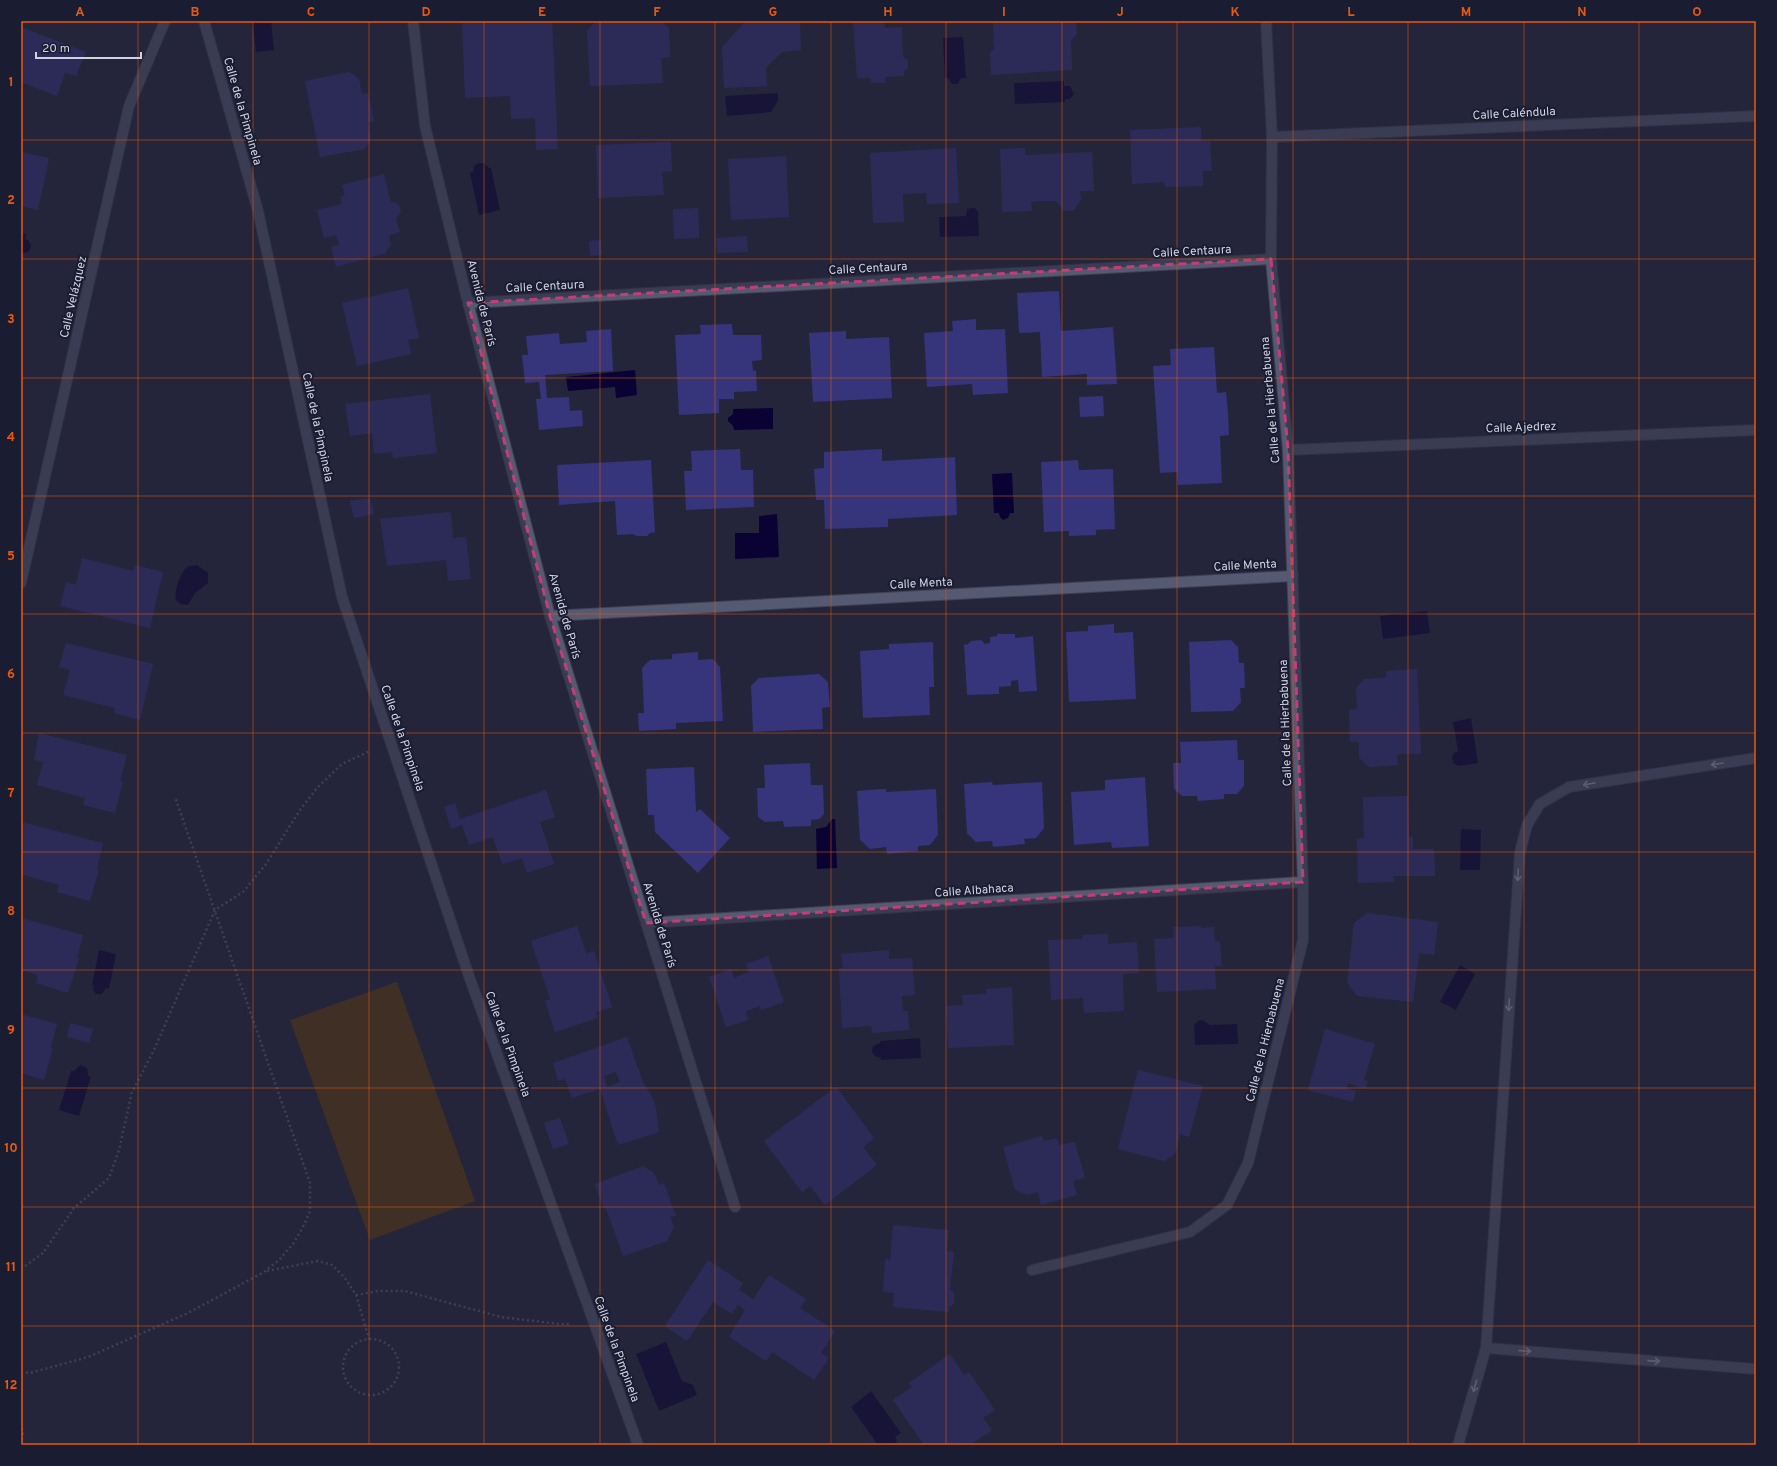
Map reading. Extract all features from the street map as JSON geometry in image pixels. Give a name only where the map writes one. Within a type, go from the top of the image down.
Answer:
[{"type":"street","name":"Calle Velázquez","points":[[21,583],[129,106],[165,21]]},
{"type":"street","name":"Calle de la Pimpinela","points":[[204,21],[258,211],[342,597],[470,979],[638,1445]]},
{"type":"street","name":"Avenida de París","points":[[413,21],[425,126],[468,303],[550,616],[735,1207]]},
{"type":"street","name":"Calle de la Hierbabuena","points":[[1032,1270],[1190,1232],[1227,1205],[1248,1164],[1303,940],[1304,882],[1288,450],[1270,259],[1272,137],[1266,21]]},
{"type":"street","name":"Calle Caléndula","points":[[1272,137],[1756,116]]},
{"type":"street","name":"Calle Centaura","points":[[468,303],[1270,259]]},
{"type":"street","name":"Calle Ajedrez","points":[[1288,450],[1756,430]]},
{"type":"street","name":"Calle Menta","points":[[550,616],[1293,576]]},
{"type":"street","points":[[1458,1445],[1486,1348],[1520,852],[1527,825],[1540,804],[1569,787],[1756,758]]},
{"type":"street","name":"Calle Albahaca","points":[[646,923],[1304,882]]},
{"type":"street","points":[[1486,1348],[1756,1369]]},
{"type":"path","points":[[21,1269],[43,1253],[74,1208],[109,1178],[119,1150],[132,1092],[154,1050],[215,910],[243,892],[266,864],[300,810],[317,788],[342,764],[390,741]]},
{"type":"path","points":[[21,1372],[30,1373],[88,1357],[188,1313],[264,1272],[279,1260],[293,1244],[310,1211],[310,1184],[175,796]]},
{"type":"path","points":[[264,1272],[318,1260],[332,1265],[345,1278],[356,1295],[369,1339]]},
{"type":"path","points":[[356,1295],[378,1291],[405,1291],[501,1317],[559,1324],[594,1322]]},
{"type":"path","points":[[369,1339],[378,1340],[393,1350],[398,1358],[399,1368],[398,1377],[393,1385],[377,1395],[368,1396],[351,1388],[345,1381],[342,1372],[342,1362],[351,1346],[359,1341],[369,1339]]},
{"type":"path","points":[[21,1423],[23,1434],[21,1445]]},
{"type":"highlighted area","points":[[1271,259],[1288,450],[1303,882],[646,923],[550,616],[468,303]]},
{"type":"shaded area","points":[[252,21],[271,21],[274,50],[256,52]]},
{"type":"shaded area","points":[[963,37],[966,78],[961,78],[958,84],[952,84],[948,78],[945,79],[943,38]]},
{"type":"shaded area","points":[[1064,81],[1064,86],[1070,86],[1074,94],[1070,99],[1065,99],[1065,102],[1015,104],[1014,83]]},
{"type":"shaded area","points":[[778,93],[778,101],[771,112],[727,116],[725,96]]},
{"type":"shaded area","points":[[479,163],[484,163],[491,168],[500,210],[479,215],[470,173],[473,172],[474,166]]},
{"type":"shaded area","points":[[975,208],[978,212],[979,236],[940,237],[939,217],[966,216],[967,209]]},
{"type":"shaded area","points":[[21,233],[26,234],[25,239],[28,240],[31,245],[30,250],[26,253],[22,253],[21,256]]},
{"type":"shaded area","points":[[635,370],[637,395],[616,398],[615,387],[568,391],[566,377]]},
{"type":"shaded area","points":[[773,408],[773,429],[734,430],[733,426],[728,421],[728,418],[733,414],[733,409]]},
{"type":"shaded area","points":[[1012,473],[1014,513],[1010,513],[1008,518],[1003,520],[999,513],[994,513],[992,474]]},
{"type":"shaded area","points":[[777,514],[779,557],[735,559],[735,533],[759,533],[759,516]]},
{"type":"shaded area","points":[[197,565],[208,573],[208,583],[195,593],[188,605],[180,604],[176,600],[176,596],[180,578],[187,567]]},
{"type":"shaded area","points":[[1427,611],[1430,633],[1383,639],[1380,616]]},
{"type":"shaded area","points":[[1471,718],[1478,763],[1460,766],[1454,764],[1452,757],[1454,753],[1458,751],[1453,722]]},
{"type":"shaded area","points":[[832,819],[835,819],[837,868],[817,869],[816,829],[826,827]]},
{"type":"shaded area","points":[[1461,829],[1481,830],[1480,870],[1460,870]]},
{"type":"shaded area","points":[[99,950],[116,954],[109,989],[106,988],[102,994],[96,994],[93,990],[94,986],[92,985]]},
{"type":"shaded area","points":[[1460,965],[1475,974],[1456,1010],[1440,1002]]},
{"type":"shaded area","points":[[397,982],[475,1201],[370,1240],[290,1020]]},
{"type":"shaded area","points":[[1202,1020],[1210,1025],[1237,1024],[1238,1044],[1195,1045],[1194,1025],[1198,1021]]},
{"type":"shaded area","points":[[920,1038],[921,1058],[881,1060],[881,1058],[875,1056],[872,1052],[873,1046],[880,1043],[880,1041]]},
{"type":"shaded area","points":[[80,1065],[87,1068],[88,1076],[91,1077],[79,1116],[59,1110],[71,1071],[74,1071]]},
{"type":"shaded area","points":[[666,1342],[682,1381],[693,1385],[697,1395],[659,1411],[636,1354]]},
{"type":"shaded area","points":[[871,1391],[901,1433],[895,1437],[897,1441],[895,1445],[878,1445],[851,1407]]},
{"type":"building","points":[[552,21],[558,149],[536,150],[535,118],[511,119],[510,96],[465,98],[462,23]]},
{"type":"building","points":[[596,21],[661,21],[669,28],[670,57],[661,58],[663,83],[590,86],[587,31]]},
{"type":"building","points":[[746,21],[800,21],[801,50],[782,52],[766,68],[767,86],[724,88],[722,47]]},
{"type":"building","points":[[884,21],[885,28],[902,27],[903,57],[908,60],[908,68],[904,71],[904,76],[885,77],[885,83],[871,83],[871,78],[857,78],[853,22]]},
{"type":"building","points":[[993,21],[1076,21],[1077,34],[1071,41],[1072,70],[991,75],[990,53],[994,49]]},
{"type":"building","points":[[21,27],[86,52],[76,76],[65,73],[57,96],[21,82]]},
{"type":"building","points":[[350,72],[359,79],[362,94],[368,93],[374,121],[368,122],[371,139],[365,149],[320,157],[305,81]]},
{"type":"building","points":[[1201,127],[1201,141],[1210,141],[1212,171],[1203,171],[1203,186],[1165,187],[1164,182],[1132,184],[1130,130]]},
{"type":"building","points":[[671,142],[672,171],[662,172],[664,195],[598,198],[596,145]]},
{"type":"building","points":[[956,148],[959,203],[927,204],[926,193],[903,194],[904,222],[873,223],[870,153]]},
{"type":"building","points":[[1025,148],[1025,155],[1092,152],[1094,191],[1080,191],[1081,200],[1074,210],[1064,211],[1056,201],[1041,201],[1031,202],[1032,211],[1002,212],[1000,149]]},
{"type":"building","points":[[21,152],[49,158],[38,210],[21,206]]},
{"type":"building","points":[[786,156],[789,217],[731,220],[728,159]]},
{"type":"building","points":[[384,174],[391,203],[394,202],[399,205],[401,212],[396,219],[400,232],[389,235],[391,245],[386,253],[336,267],[331,247],[339,245],[336,235],[324,238],[317,210],[342,204],[340,197],[345,196],[342,185]]},
{"type":"building","points":[[698,208],[699,238],[674,239],[673,209]]},
{"type":"building","points":[[747,236],[748,252],[717,253],[716,238]]},
{"type":"building","points":[[601,240],[602,255],[590,256],[589,241]]},
{"type":"building","points":[[408,288],[419,338],[408,340],[411,354],[357,366],[342,303]]},
{"type":"building","points":[[1059,291],[1061,331],[1113,327],[1117,384],[1087,385],[1087,374],[1042,377],[1040,332],[1019,333],[1017,293]]},
{"type":"building","points":[[976,319],[976,330],[1005,329],[1008,393],[973,395],[972,384],[927,387],[924,333],[953,331],[952,321]]},
{"type":"building","points":[[732,324],[733,335],[761,335],[762,360],[752,361],[753,371],[756,370],[757,391],[734,392],[734,399],[719,399],[719,413],[679,415],[675,335],[701,334],[700,325]]},
{"type":"building","points":[[611,329],[613,371],[545,375],[547,398],[569,397],[570,411],[582,410],[583,426],[539,430],[536,399],[541,399],[539,382],[525,383],[522,355],[528,355],[526,336],[559,333],[560,344],[587,342],[586,331]]},
{"type":"building","points":[[846,331],[846,339],[889,337],[892,398],[813,402],[809,333]]},
{"type":"building","points":[[1214,347],[1217,393],[1226,392],[1228,412],[1229,435],[1220,436],[1222,483],[1178,485],[1177,472],[1160,473],[1153,366],[1171,365],[1170,349]]},
{"type":"building","points":[[430,394],[437,453],[393,458],[392,452],[374,454],[372,433],[350,436],[345,404]]},
{"type":"building","points":[[1103,396],[1104,416],[1080,417],[1079,397]]},
{"type":"building","points":[[740,449],[741,470],[753,470],[754,507],[686,510],[684,471],[692,471],[691,451]]},
{"type":"building","points":[[882,449],[882,461],[955,457],[957,515],[888,519],[888,527],[825,529],[824,500],[816,500],[814,469],[824,468],[824,452]]},
{"type":"building","points":[[651,460],[655,532],[650,533],[647,536],[637,536],[633,534],[617,535],[615,501],[559,505],[557,465]]},
{"type":"building","points":[[1078,460],[1079,470],[1113,469],[1115,529],[1096,530],[1096,535],[1069,536],[1069,531],[1044,532],[1041,462]]},
{"type":"building","points":[[370,498],[374,514],[354,518],[350,501]]},
{"type":"building","points":[[449,512],[451,514],[453,538],[466,537],[471,579],[448,581],[446,560],[387,566],[380,519]]},
{"type":"building","points":[[82,558],[134,571],[135,565],[163,572],[150,628],[60,606],[66,582],[76,585]]},
{"type":"building","points":[[1114,624],[1114,633],[1133,632],[1136,699],[1069,702],[1066,632],[1088,631],[1088,626]]},
{"type":"building","points":[[997,634],[1015,634],[1015,638],[1033,636],[1037,691],[1019,692],[1018,680],[1011,681],[1011,686],[999,687],[999,694],[967,695],[964,644],[967,645],[971,641],[981,640],[985,644],[990,643],[990,637],[997,636]]},
{"type":"building","points":[[1231,640],[1238,647],[1239,663],[1244,663],[1245,688],[1240,688],[1241,702],[1233,711],[1191,712],[1189,642]]},
{"type":"building","points":[[933,642],[934,687],[929,687],[930,715],[863,718],[860,651],[889,649],[889,644]]},
{"type":"building","points":[[66,643],[153,664],[140,720],[114,713],[115,708],[63,695],[70,670],[59,667]]},
{"type":"building","points":[[698,652],[698,660],[713,659],[720,667],[723,721],[676,723],[676,729],[639,731],[638,713],[644,713],[642,668],[650,660],[672,659],[672,654]]},
{"type":"building","points":[[1417,669],[1421,754],[1397,754],[1398,765],[1369,767],[1359,758],[1359,742],[1350,742],[1349,710],[1357,709],[1356,688],[1364,679],[1386,678],[1386,671]]},
{"type":"building","points":[[819,674],[828,682],[830,707],[822,708],[823,729],[753,732],[751,686],[759,678]]},
{"type":"building","points":[[39,733],[127,755],[120,781],[123,782],[115,813],[83,805],[85,798],[37,785],[43,762],[34,760]]},
{"type":"building","points":[[1237,740],[1238,760],[1244,760],[1244,786],[1237,794],[1224,794],[1224,799],[1198,801],[1197,796],[1182,796],[1174,789],[1173,763],[1181,763],[1180,742]]},
{"type":"building","points":[[810,763],[811,785],[823,785],[824,814],[819,819],[811,820],[811,826],[784,827],[783,821],[765,822],[758,817],[757,788],[765,788],[764,765]]},
{"type":"building","points":[[694,767],[696,812],[700,809],[730,838],[698,873],[655,832],[654,815],[648,815],[646,769]]},
{"type":"building","points":[[1145,777],[1149,846],[1112,848],[1111,842],[1074,845],[1071,792],[1105,790],[1105,780]]},
{"type":"building","points":[[992,782],[993,785],[1042,782],[1044,828],[1036,838],[1024,839],[1025,844],[993,847],[992,841],[976,842],[967,833],[964,784]]},
{"type":"building","points":[[886,789],[886,792],[936,789],[938,835],[930,845],[918,846],[918,851],[887,854],[886,847],[870,849],[860,840],[857,791]]},
{"type":"building","points":[[546,790],[555,817],[540,822],[554,864],[527,873],[522,858],[502,864],[493,837],[469,845],[462,825],[451,829],[444,807],[455,803],[460,819]]},
{"type":"building","points":[[1408,796],[1409,837],[1413,837],[1413,849],[1434,849],[1435,876],[1393,876],[1394,882],[1358,883],[1357,839],[1364,838],[1363,797]]},
{"type":"building","points":[[21,822],[103,843],[97,869],[99,869],[90,901],[57,892],[59,885],[21,874]]},
{"type":"building","points":[[1367,913],[1438,922],[1434,955],[1419,953],[1413,1002],[1357,996],[1347,983],[1354,923]]},
{"type":"building","points":[[21,918],[83,935],[77,958],[79,958],[68,993],[36,983],[38,975],[21,970]]},
{"type":"building","points":[[577,926],[586,953],[594,951],[612,1007],[596,1012],[598,1018],[555,1032],[545,1001],[550,999],[531,941]]},
{"type":"building","points":[[1201,926],[1201,928],[1214,927],[1215,941],[1220,941],[1222,966],[1215,966],[1216,989],[1157,992],[1154,939],[1174,938],[1173,927]]},
{"type":"building","points":[[1108,934],[1108,944],[1137,942],[1139,973],[1123,974],[1124,1011],[1084,1013],[1083,998],[1051,1000],[1048,940],[1082,939],[1082,935]]},
{"type":"building","points":[[889,950],[889,959],[912,958],[915,995],[902,996],[903,1011],[908,1011],[909,1030],[872,1033],[871,1026],[842,1028],[839,969],[843,968],[841,954]]},
{"type":"building","points":[[768,956],[784,1002],[761,1010],[760,1006],[746,1011],[748,1020],[726,1027],[709,977],[731,969],[734,978],[749,972],[746,964]]},
{"type":"building","points":[[1012,987],[1014,1045],[948,1048],[946,1006],[963,1005],[962,995],[986,994],[986,989]]},
{"type":"building","points":[[21,1014],[57,1024],[51,1047],[53,1048],[44,1080],[21,1073]]},
{"type":"building","points":[[70,1023],[93,1029],[89,1043],[67,1037]]},
{"type":"building","points":[[1325,1029],[1375,1044],[1364,1080],[1368,1081],[1365,1089],[1348,1083],[1347,1088],[1356,1091],[1353,1102],[1308,1090]]},
{"type":"building","points":[[627,1037],[643,1082],[653,1098],[656,1108],[659,1132],[618,1145],[600,1089],[572,1098],[565,1079],[558,1081],[553,1063]],"holes":[[[616,1072],[620,1082],[607,1087],[604,1076]]]},
{"type":"building","points":[[1138,1070],[1203,1086],[1189,1137],[1180,1134],[1175,1154],[1164,1161],[1118,1149]]},
{"type":"building","points":[[836,1087],[874,1138],[863,1147],[877,1165],[825,1205],[810,1186],[802,1192],[764,1141]]},
{"type":"building","points":[[560,1118],[569,1144],[553,1149],[544,1123]]},
{"type":"building","points":[[1042,1136],[1044,1141],[1057,1138],[1059,1145],[1075,1142],[1085,1178],[1073,1181],[1077,1195],[1041,1205],[1038,1192],[1027,1195],[1015,1190],[1003,1147]]},
{"type":"building","points":[[643,1166],[654,1173],[659,1185],[664,1183],[676,1216],[670,1217],[674,1227],[667,1241],[623,1256],[606,1208],[604,1209],[595,1184]]},
{"type":"building","points":[[893,1225],[949,1230],[947,1251],[954,1252],[950,1289],[954,1293],[954,1304],[949,1307],[949,1312],[893,1307],[894,1293],[883,1292],[885,1259],[890,1260]]},
{"type":"building","points":[[708,1260],[743,1283],[739,1290],[753,1299],[769,1275],[806,1299],[800,1308],[835,1331],[821,1353],[829,1358],[814,1380],[772,1352],[766,1361],[729,1337],[745,1310],[738,1305],[732,1314],[713,1302],[687,1341],[665,1326]]},
{"type":"building","points":[[950,1354],[964,1375],[969,1372],[995,1410],[983,1418],[992,1430],[970,1445],[924,1445],[893,1400],[912,1387],[909,1383]]}]
